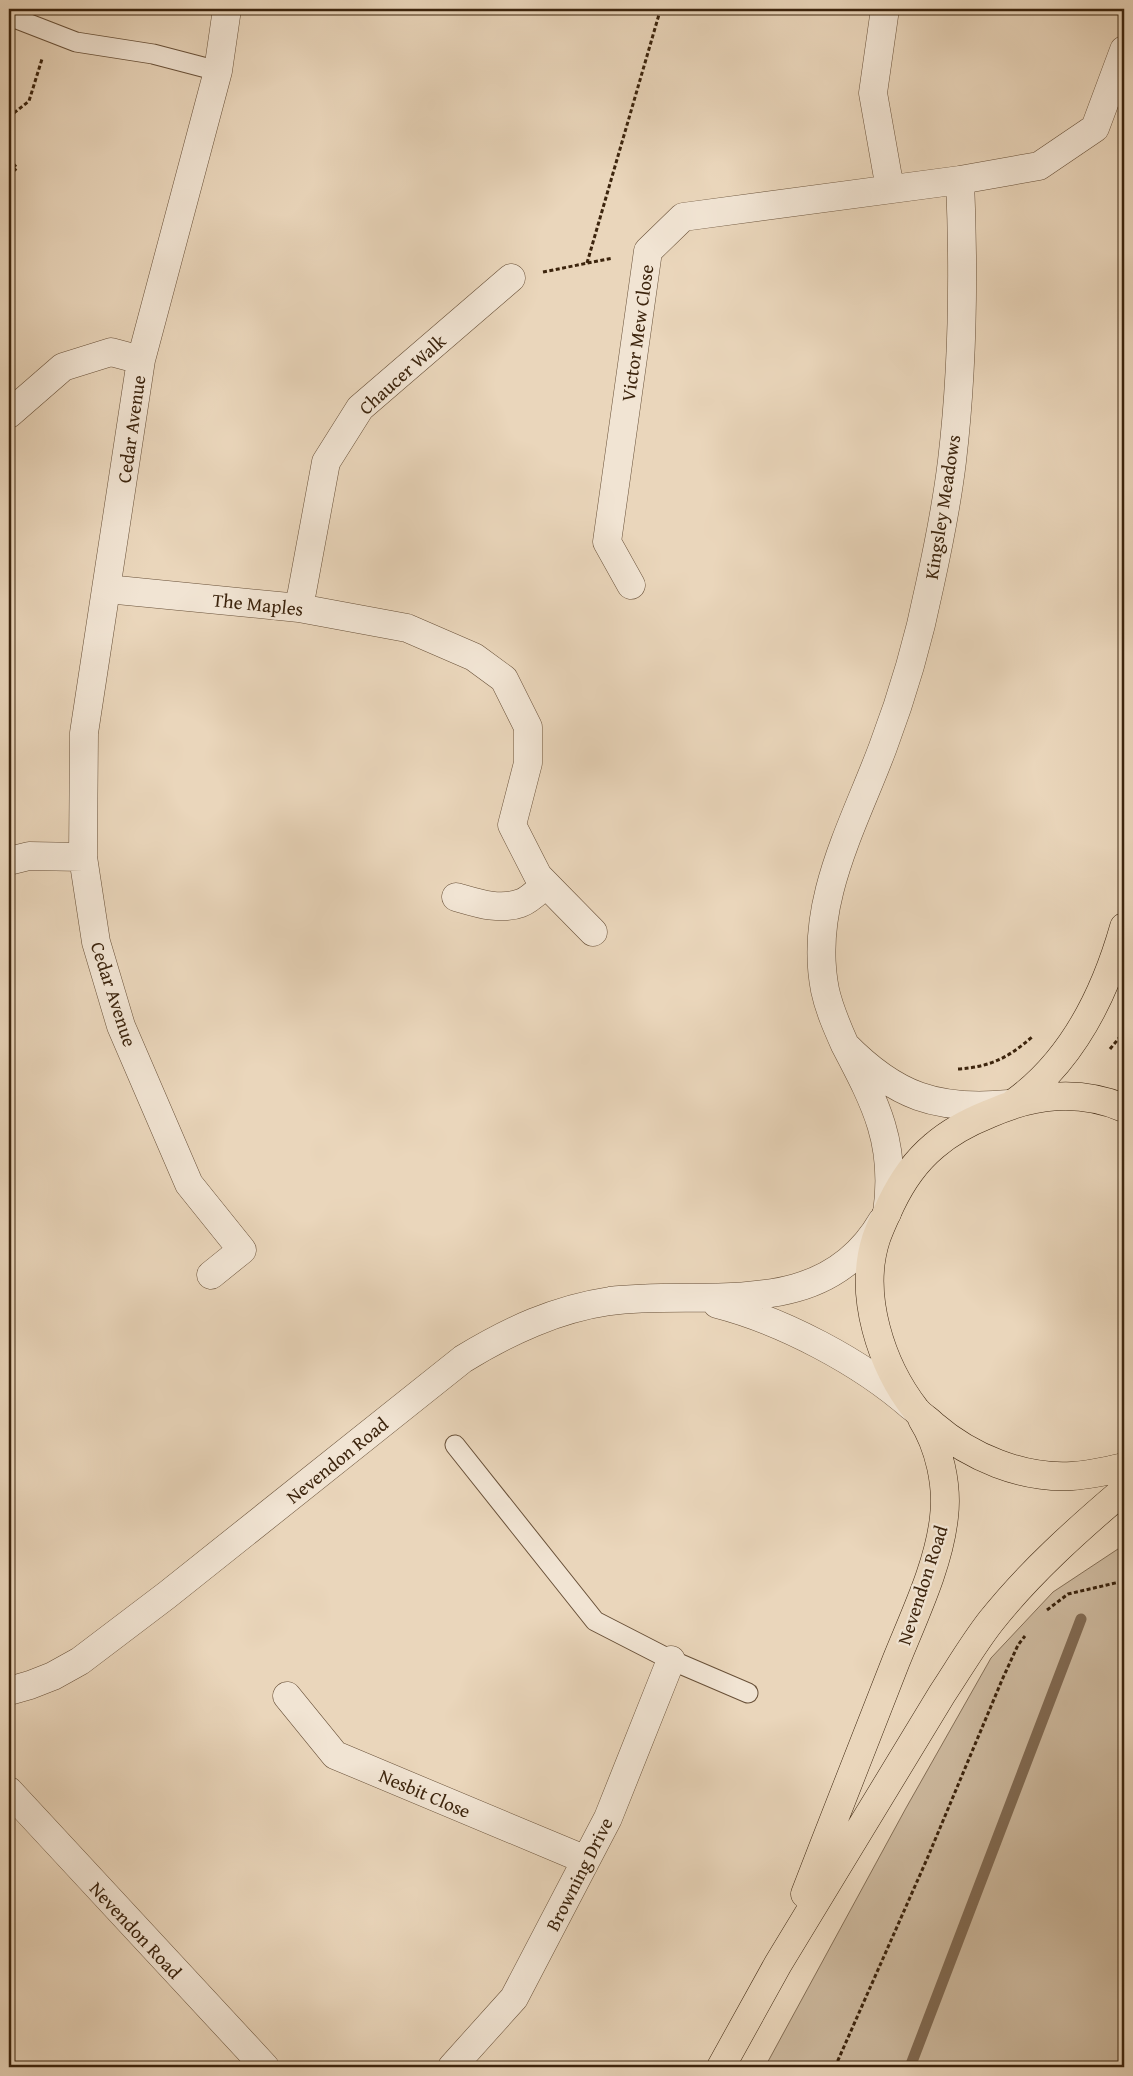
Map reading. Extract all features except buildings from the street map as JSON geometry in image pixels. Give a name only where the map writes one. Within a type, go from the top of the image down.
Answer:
[{"type":"main road","points":[[1012,1104],[1041,1080],[1059,1060],[1081,1029],[1111,970],[1124,927]]},
{"type":"main road","points":[[1124,1108],[1086,1096],[1060,1095],[1012,1104],[956,1130],[932,1147],[899,1188],[886,1213],[876,1240],[871,1265],[874,1319],[891,1366],[917,1411],[949,1439],[972,1452],[1025,1471],[1072,1476],[1124,1467]]},
{"type":"main road","name":"Nevendon Road","points":[[778,1964],[922,1595],[942,1532],[945,1499],[940,1464],[931,1436],[917,1411]]},
{"type":"main road","name":"Nevendon Road","points":[[721,2067],[778,1964],[942,1694],[990,1622],[1056,1551],[1124,1490]]},
{"type":"street","name":"Cedar Avenue","points":[[212,1275],[242,1250],[189,1184],[121,1026],[96,942],[83,857],[84,733],[141,360],[218,71],[228,9]]},
{"type":"street","points":[[885,9],[873,93],[890,189]]},
{"type":"street","points":[[960,180],[1039,166],[1095,128],[1124,50]]},
{"type":"street","name":"Victor Mew Close","points":[[631,585],[607,542],[648,251],[683,218],[960,180]]},
{"type":"street","name":"Kingsley Meadows","points":[[886,1213],[890,1170],[888,1147],[872,1099],[833,1017],[825,991],[821,961],[822,927],[828,890],[884,745],[915,649],[941,528],[952,461],[960,356],[962,252],[960,180]]},
{"type":"street","name":"Chaucer Walk","points":[[299,608],[326,462],[360,408],[511,278]]},
{"type":"street","points":[[9,414],[63,368],[111,352],[141,360]]},
{"type":"street","name":"The Maples","points":[[107,589],[299,608],[407,628],[474,657],[504,679],[528,726],[528,764],[512,825],[538,876],[593,932]]},
{"type":"street","points":[[9,861],[29,856],[83,857]]},
{"type":"street","points":[[456,897],[485,905],[504,907],[523,903],[546,884]]},
{"type":"street","name":"Kingsley Meadows","points":[[845,1044],[864,1065],[889,1084],[915,1095],[961,1106],[1012,1104]]},
{"type":"street","name":"Nevendon Road","points":[[9,1691],[30,1686],[80,1661],[167,1595],[456,1364],[492,1341],[547,1316],[578,1307],[651,1298],[694,1299],[758,1295],[801,1287],[834,1272],[862,1249],[875,1233],[886,1213]]},
{"type":"street","name":"Nevendon Road","points":[[694,1299],[751,1314],[809,1340],[886,1385],[917,1411]]},
{"type":"street","name":"Browning Drive","points":[[452,2067],[514,1998],[608,1818],[672,1660]]},
{"type":"street","name":"Nesbit Close","points":[[287,1696],[335,1755],[586,1860]]},
{"type":"street","name":"Nevendon Road","points":[[9,1791],[265,2067]]},
{"type":"lane","points":[[9,16],[76,42],[152,54],[218,71]]},
{"type":"lane","points":[[455,1445],[595,1621],[672,1660],[748,1693]]},
{"type":"path","points":[[587,263],[659,9]]},
{"type":"path","points":[[9,117],[29,101],[50,32]]},
{"type":"path","points":[[9,159],[17,168],[9,175]]},
{"type":"path","points":[[511,278],[648,251]]},
{"type":"path","points":[[1081,1029],[1110,1049],[1124,1032]]},
{"type":"path","points":[[952,1069],[986,1066],[1002,1059],[1017,1050],[1039,1030]]},
{"type":"path","points":[[1046,1611],[1068,1594],[1124,1581]]},
{"type":"path","points":[[835,2067],[927,1860],[1002,1680],[1018,1645],[1029,1631]]},
{"type":"shaded area","points":[[1124,1545],[1124,2067],[765,2067],[906,1808],[991,1658],[1053,1592]]},
{"type":"waterway","points":[[910,2067],[1081,1619]]}]
